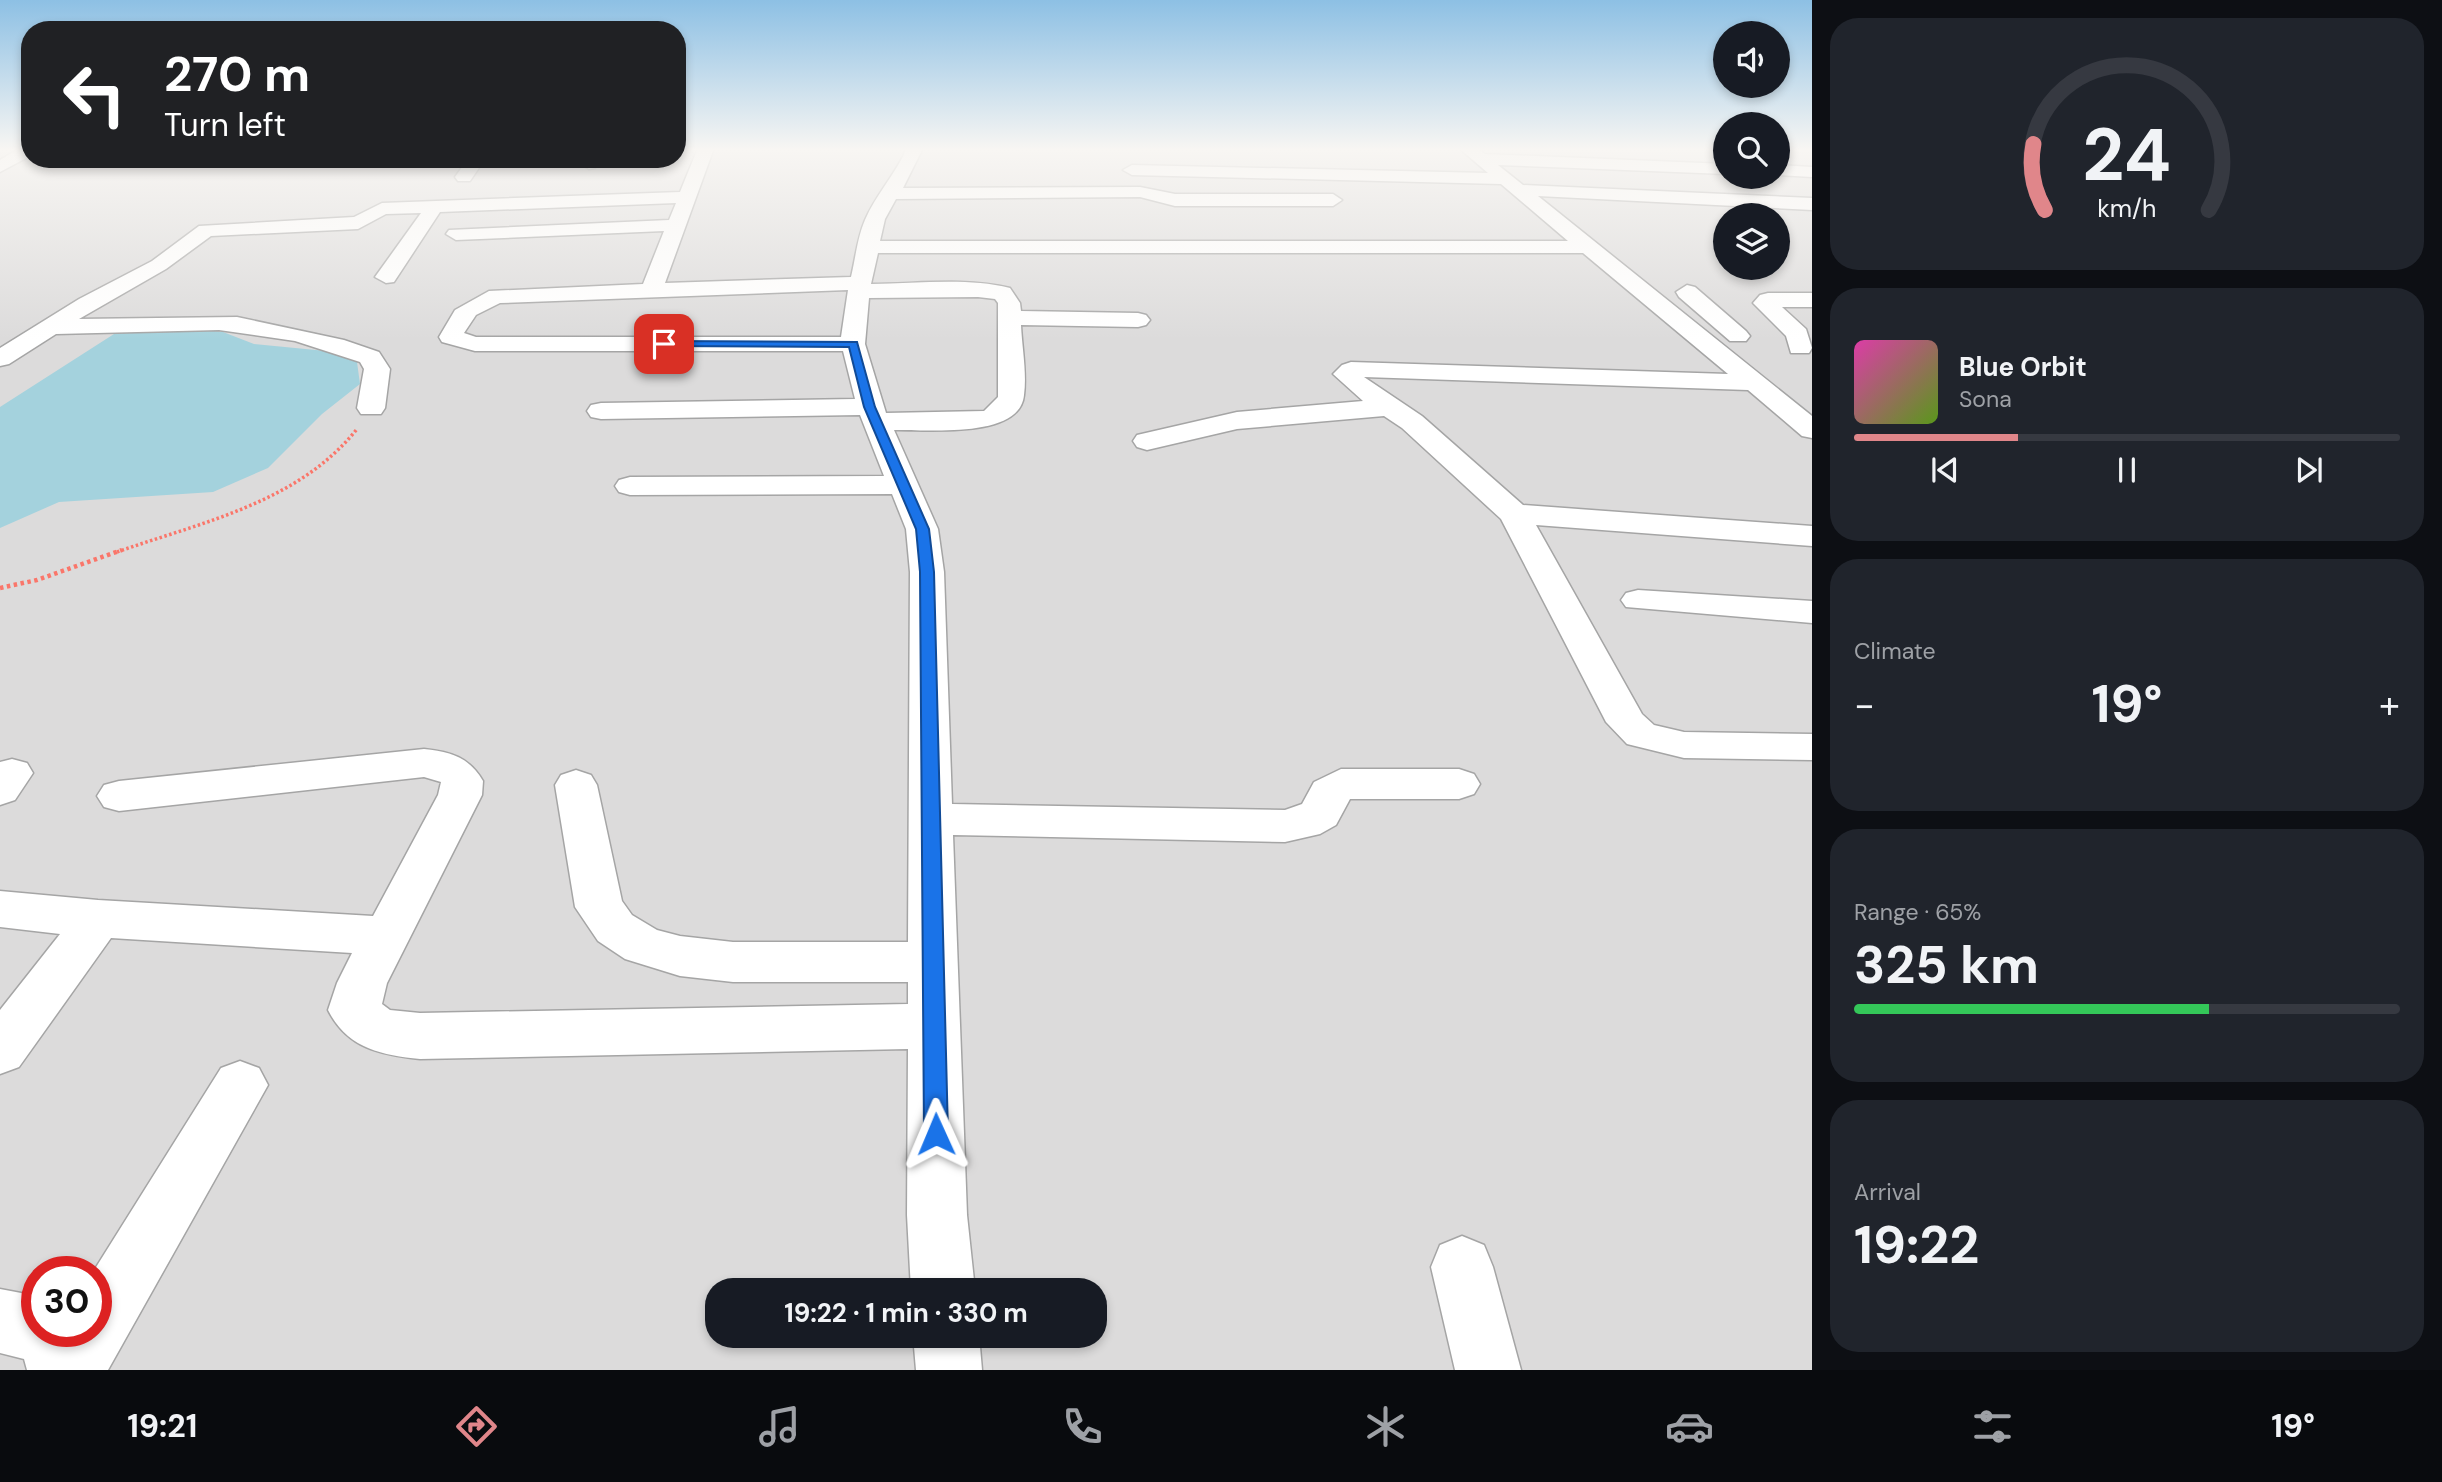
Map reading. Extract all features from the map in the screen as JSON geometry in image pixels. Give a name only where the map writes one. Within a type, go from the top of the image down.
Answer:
[{"type":"street","points":[[0,359],[159,265],[206,230],[358,223],[367,220],[375,212]]},
{"type":"street","points":[[386,277],[431,212]]},
{"type":"street","points":[[652,288],[683,212]]},
{"type":"street","points":[[880,212],[875,219],[854,313],[853,344],[873,415],[922,529],[927,572],[937,1215],[942,1278]]},
{"type":"street","points":[[1543,212],[1707,343],[1769,363]]},
{"type":"street","points":[[456,234],[492,242],[678,225]]},
{"type":"street","points":[[1125,229],[1142,247]]},
{"type":"street","points":[[863,270],[1011,240],[1142,247],[1586,247]]},
{"type":"street","points":[[853,344],[475,344],[451,337],[457,318],[476,304],[497,296],[652,288],[863,270],[992,263]]},
{"type":"street","points":[[601,411],[987,419],[999,415],[1012,397],[1007,298],[993,291],[863,270]]},
{"type":"street","points":[[1687,292],[1769,363],[1809,425]]},
{"type":"street","points":[[1812,300],[1768,300],[1764,303],[1793,327],[1806,349],[1769,363],[1363,369],[1351,370],[1346,374],[1361,388],[1412,422],[1514,514],[1626,722],[1641,735],[1684,745],[1812,747]]},
{"type":"street","points":[[1009,318],[1138,320]]},
{"type":"street","points":[[51,327],[219,323],[258,327],[370,357],[377,369],[372,408]]},
{"type":"street","points":[[1707,343],[1769,363]]},
{"type":"street","points":[[1147,441],[1198,425],[1225,421],[1391,407]]},
{"type":"street","points":[[630,486],[904,485]]},
{"type":"street","points":[[1514,514],[1812,536]]},
{"type":"street","points":[[1638,600],[1812,612]]},
{"type":"street","points":[[119,796],[425,764],[445,765],[456,771],[463,782],[460,795],[362,984],[354,1010],[366,1026],[387,1033],[420,1036],[935,1026]]},
{"type":"street","points":[[930,819],[1285,826],[1304,823],[1320,814],[1329,792],[1341,784],[1459,784]]},
{"type":"street","points":[[576,785],[599,907],[615,928],[642,945],[680,956],[733,962],[933,962]]},
{"type":"street","points":[[0,909],[98,919],[387,936]]},
{"type":"street","points":[[0,1051],[98,919]]},
{"type":"street","points":[[112,1301],[240,1085]]},
{"type":"street","points":[[1462,1267],[1488,1370]]},
{"type":"street","points":[[0,1321],[21,1326]]},
{"type":"street","points":[[55,1347],[60,1370]]},
{"type":"street","points":[[71,1370],[85,1347]]},
{"type":"street","points":[[947,1348],[949,1370]]},
{"type":"path","points":[[0,588],[62,571],[269,499],[298,485],[347,442],[372,408]]},
{"type":"shaded area","points":[[0,212],[1713,212],[1713,280],[1790,280],[1790,212],[1812,212],[1812,1370],[0,1370]]},
{"type":"water","points":[[166,326],[223,332],[254,344],[326,351],[357,362],[360,384],[322,414],[268,468],[213,492],[59,502],[0,528],[0,407],[114,334]]},
{"type":"route","points":[[664,344],[853,344],[870,407],[922,529],[927,572],[936,1134]]}]
